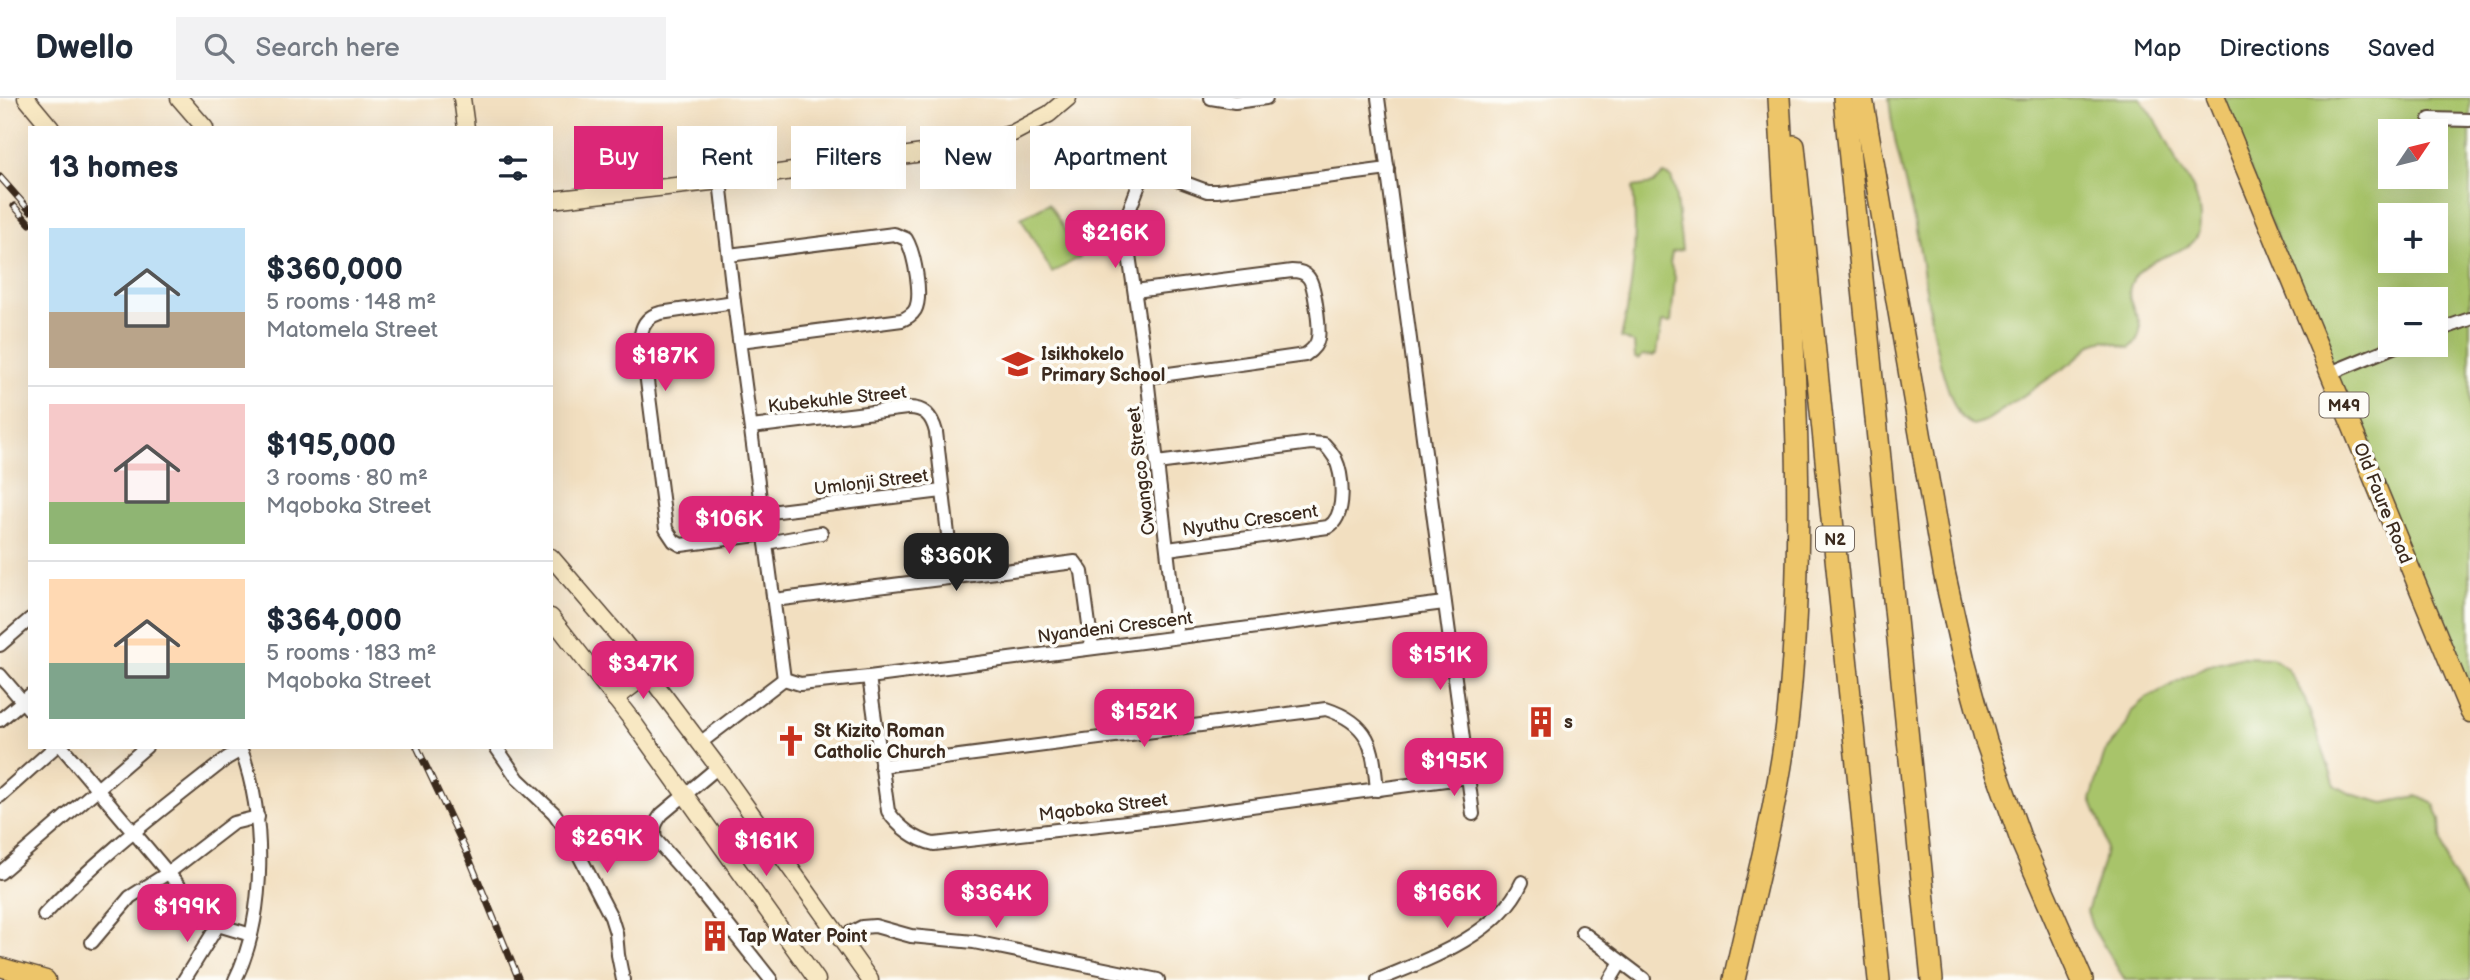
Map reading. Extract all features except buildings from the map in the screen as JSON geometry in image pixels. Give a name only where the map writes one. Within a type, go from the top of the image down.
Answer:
[{"type":"highway","points":[[1734,980],[1775,806],[1789,708],[1796,626],[1796,421],[1779,98]]},
{"type":"highway","name":"N2","points":[[1787,98],[1798,176],[1879,980]]},
{"type":"highway","points":[[1844,98],[1932,980]]},
{"type":"highway","points":[[1862,98],[1944,572],[1964,661],[1986,741],[2021,841],[2082,980]]},
{"type":"main road","points":[[26,98],[49,126]]},
{"type":"main road","points":[[179,98],[203,126]]},
{"type":"main road","points":[[463,98],[466,126]]},
{"type":"main road","points":[[777,173],[985,143],[1031,124],[1068,98]]},
{"type":"main road","name":"Old Faure Road","points":[[2216,98],[2470,713]]},
{"type":"main road","points":[[37,111],[54,126]]},
{"type":"main road","points":[[553,200],[677,186]]},
{"type":"main road","points":[[553,558],[648,674],[700,743],[870,980]]},
{"type":"main road","points":[[553,621],[615,699],[817,980]]},
{"type":"main road","points":[[615,699],[648,674]]},
{"type":"main road","points":[[0,967],[46,980]]},
{"type":"street","points":[[1211,98],[1235,102],[1266,98]]},
{"type":"street","points":[[1378,98],[1473,814]]},
{"type":"street","points":[[2448,119],[2470,120]]},
{"type":"street","name":"Cwangco Street","points":[[1177,636],[1147,377],[1128,248],[1129,211],[1140,182],[1147,175],[1164,175],[1207,191],[1217,191],[1388,169]]},
{"type":"street","points":[[700,743],[784,679],[721,189]]},
{"type":"street","points":[[729,255],[894,234],[906,239],[910,245],[915,267],[917,306],[914,312],[902,320],[740,341]]},
{"type":"street","points":[[1135,291],[1292,271],[1307,275],[1315,304],[1318,340],[1305,355],[1147,377]]},
{"type":"street","points":[[734,302],[660,313],[650,317],[642,328],[666,529],[674,541],[681,545],[821,533]]},
{"type":"street","points":[[2448,327],[2470,319]]},
{"type":"street","points":[[2330,373],[2378,353]]},
{"type":"street","name":"Kubekuhle Street","points":[[751,427],[907,408],[925,411],[934,423],[953,577]]},
{"type":"street","name":"Nyuthu Crescent","points":[[1157,463],[1319,443],[1324,444],[1335,458],[1338,470],[1341,509],[1339,519],[1328,527],[1168,549]]},
{"type":"street","name":"Umlonji Street","points":[[762,513],[942,491]]},
{"type":"street","points":[[774,600],[1075,562],[1082,572],[1092,647]]},
{"type":"street","name":"Nyandeni Crescent","points":[[784,679],[800,684],[869,677],[1444,603]]},
{"type":"street","points":[[0,645],[28,621]]},
{"type":"street","points":[[0,675],[27,702],[0,720]]},
{"type":"street","name":"Mqoboka Street","points":[[869,677],[885,798],[890,814],[917,838],[942,845],[1468,777]]},
{"type":"street","points":[[881,766],[1326,709],[1349,720],[1368,738],[1373,751],[1377,790]]},
{"type":"street","points":[[0,796],[53,749]]},
{"type":"street","points":[[64,749],[201,912],[218,925],[251,935]]},
{"type":"street","points":[[0,873],[144,749]]},
{"type":"street","points":[[44,915],[65,892],[134,832],[240,749],[258,817],[260,862],[251,935],[235,980]]},
{"type":"street","points":[[497,749],[518,779],[554,813],[566,830],[611,917],[623,980]]},
{"type":"street","points":[[718,767],[662,814],[655,822],[655,839],[695,884],[771,980]]},
{"type":"street","points":[[92,942],[130,897],[168,873],[233,822],[258,817]]},
{"type":"street","points":[[1378,980],[1425,960],[1480,931],[1513,899],[1522,882]]},
{"type":"street","points":[[184,980],[218,925]]},
{"type":"street","points":[[841,938],[862,927],[875,926],[911,936],[974,942],[1158,980]]},
{"type":"street","points":[[1582,932],[1644,979]]},
{"type":"street","points":[[1611,980],[1621,962]]},
{"type":"green space","points":[[1889,98],[2140,98],[2160,127],[2193,188],[2200,225],[2194,240],[2188,246],[2148,264],[2135,276],[2129,293],[2140,330],[2130,348],[2104,340],[2092,344],[2073,362],[1986,421],[1973,425],[1962,418],[1947,387],[1936,345]]},
{"type":"green space","points":[[2220,98],[2470,98],[2470,710]]},
{"type":"green space","points":[[1664,174],[1671,177],[1675,191],[1682,250],[1672,252],[1670,263],[1675,277],[1671,323],[1662,322],[1657,353],[1653,356],[1643,355],[1639,359],[1635,358],[1634,343],[1621,338],[1633,263],[1633,187],[1653,184]]},
{"type":"green space","points":[[1049,203],[1080,257],[1052,273],[1021,218]]},
{"type":"green space","points":[[2239,657],[2272,658],[2288,669],[2305,699],[2335,785],[2351,794],[2384,803],[2417,796],[2434,804],[2440,820],[2441,837],[2450,871],[2470,901],[2470,980],[2125,980],[2092,927],[2087,911],[2106,848],[2104,832],[2091,800],[2105,752],[2126,726],[2132,710],[2145,699],[2206,666]]},
{"type":"railway","points":[[0,177],[28,209]]},
{"type":"railway","points":[[14,206],[28,222]]},
{"type":"railway","points":[[418,749],[467,853],[519,980]]},
{"type":"place","name":"Isikhokelo Primary School","points":[[1018,364]]},
{"type":"place","name":"s","points":[[1541,722]]},
{"type":"place","name":"St Kizito Roman Catholic Church","points":[[791,741]]},
{"type":"place","name":"Tap Water Point","points":[[715,936]]}]
